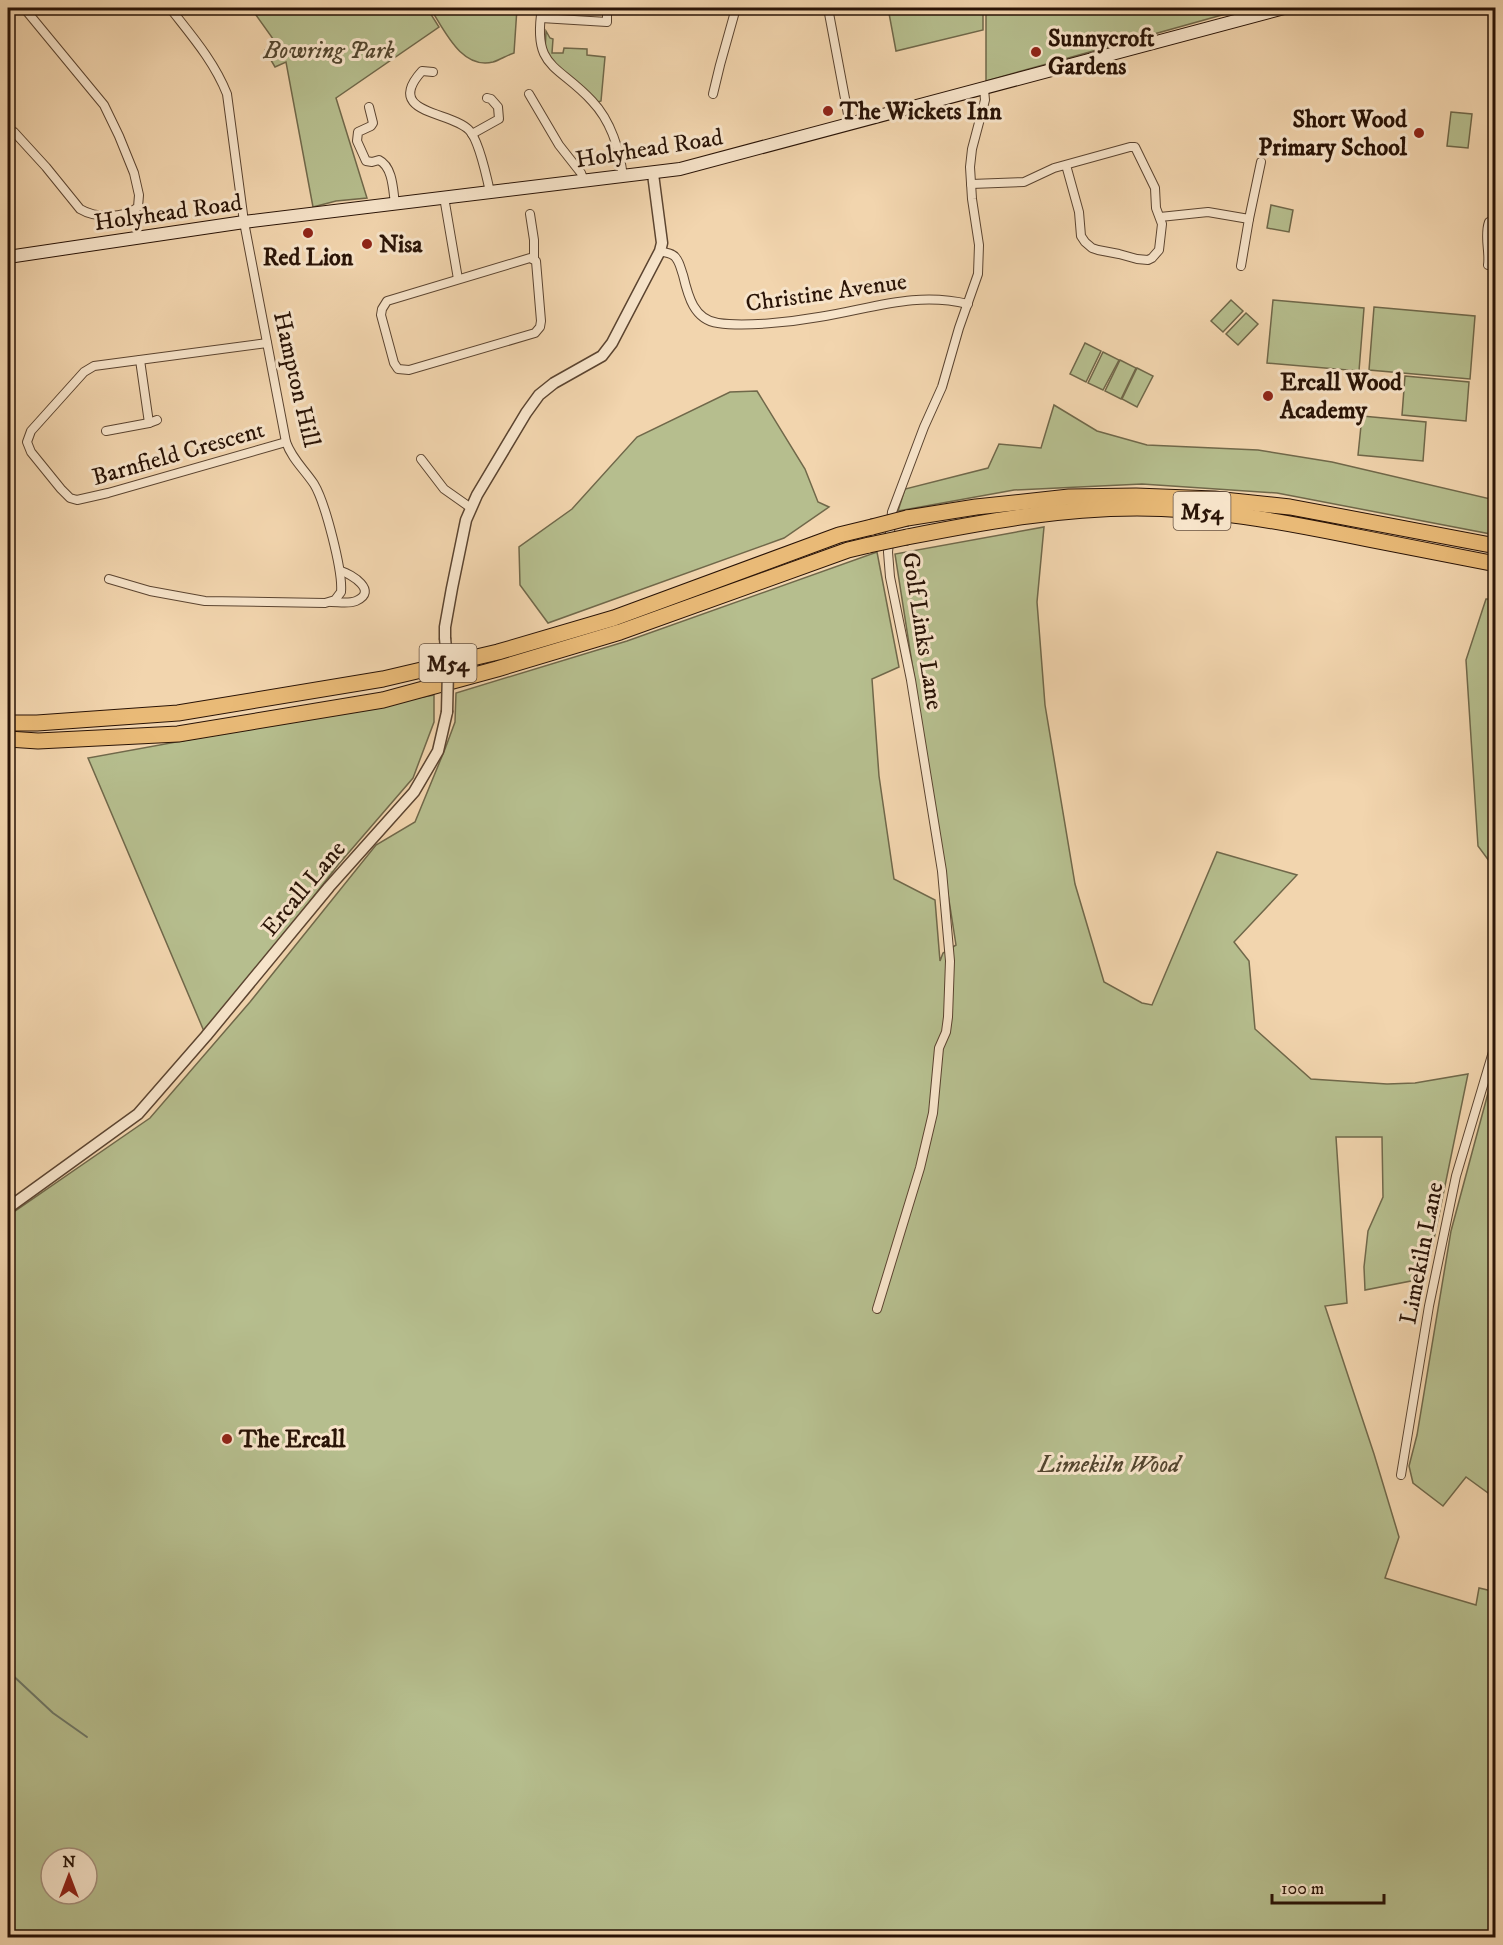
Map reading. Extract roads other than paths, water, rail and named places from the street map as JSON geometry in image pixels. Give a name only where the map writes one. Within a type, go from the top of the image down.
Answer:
[{"type":"highway","name":"M54","points":[[8,723],[178,713],[382,679],[498,652],[614,618],[839,535],[908,518],[976,507],[1069,497],[1136,496],[1214,499],[1290,507],[1496,546]]},
{"type":"highway","name":"M54","points":[[8,739],[38,741],[178,734],[383,700],[620,632],[849,550],[980,523],[1071,511],[1138,508],[1212,512],[1290,523],[1496,564]]},
{"type":"main road","name":"Holyhead Road","points":[[8,257],[244,222],[653,174],[698,165],[1284,8]]},
{"type":"street","points":[[8,130],[14,132],[46,167],[80,209],[102,216],[131,212],[138,207],[139,195],[134,173],[104,105],[24,8]]},
{"type":"street","name":"Hampton Hill","points":[[170,8],[209,58],[227,94],[244,222],[286,442],[295,461],[306,472],[321,499],[341,571],[341,592],[330,602]]},
{"type":"street","points":[[542,8],[540,45],[543,53],[554,67],[598,109],[611,131],[619,153],[623,177]]},
{"type":"street","points":[[541,18],[608,22],[607,8]]},
{"type":"street","points":[[713,94],[736,8]]},
{"type":"street","points":[[828,8],[850,125]]},
{"type":"street","points":[[433,72],[422,71],[411,86],[410,92],[414,103],[429,113],[456,121],[472,134],[490,192]]},
{"type":"street","name":"Golf Links Lane","points":[[877,1309],[920,1168],[933,1113],[939,1048],[946,1032],[951,961],[942,871],[911,680],[890,577],[888,558],[892,512],[924,427],[942,387],[975,284],[979,260],[971,184],[972,153],[985,100],[984,89]]},
{"type":"street","points":[[529,94],[559,145],[581,173],[584,181]]},
{"type":"street","points":[[472,134],[499,119],[498,107],[487,98]]},
{"type":"street","points":[[369,107],[373,123],[358,132],[357,141],[366,161],[384,162],[392,179],[395,204]]},
{"type":"street","points":[[971,184],[1024,182],[1046,171],[1066,165],[1130,147],[1134,147],[1155,188],[1156,208],[1162,224],[1160,250],[1152,258],[1137,259],[1092,248],[1081,236],[1079,212],[1066,165]]},
{"type":"street","points":[[1241,266],[1261,162]]},
{"type":"street","points":[[653,174],[662,243],[660,251]]},
{"type":"street","points":[[444,197],[458,279]]},
{"type":"street","points":[[1160,217],[1208,212],[1249,219]]},
{"type":"street","points":[[530,214],[541,321],[535,333],[409,370],[398,369],[394,363],[381,315],[384,305],[390,299],[534,258]]},
{"type":"street","points":[[1488,265],[1490,256],[1486,228],[1489,222],[1496,218]]},
{"type":"street","name":"Christine Avenue","points":[[660,251],[672,254],[678,260],[690,301],[697,312],[711,322],[754,324],[818,317],[923,298],[968,304]]},
{"type":"street","name":"Ercall Lane","points":[[8,1208],[138,1114],[206,1036],[329,887],[414,792],[438,751],[447,712],[448,670],[445,627],[466,520],[471,508],[526,412],[539,395],[554,383],[602,356],[612,343],[635,295],[660,251]]},
{"type":"street","name":"Barnfield Crescent","points":[[267,343],[94,366],[84,372],[31,431],[27,442],[31,452],[61,489],[70,498],[84,500],[286,442]]},
{"type":"street","points":[[106,431],[153,422],[140,360]]},
{"type":"street","points":[[421,459],[444,489],[471,508]]},
{"type":"street","points":[[109,579],[150,591],[205,602],[352,602],[360,598],[363,595],[361,582],[341,571]]},
{"type":"street","name":"Limekiln Lane","points":[[1401,1475],[1429,1306],[1456,1176],[1496,1042]]},
{"type":"waterway","points":[[8,1671],[53,1713],[87,1737]]},
{"type":"place","name":"Sunnycroft Gardens","points":[[1036,52]]},
{"type":"place","name":"The Wickets Inn","points":[[828,111]]},
{"type":"place","name":"Short Wood Primary School","points":[[1419,133]]},
{"type":"place","name":"Red Lion","points":[[308,233]]},
{"type":"place","name":"Nisa","points":[[367,244]]},
{"type":"place","name":"Ercall Wood Academy","points":[[1268,396]]},
{"type":"place","name":"The Ercall","points":[[227,1439]]},
{"type":"park label","name":"Bowring Park","points":[[329,50]]},
{"type":"park label","name":"Limekiln Wood","points":[[1109,1464]]}]
